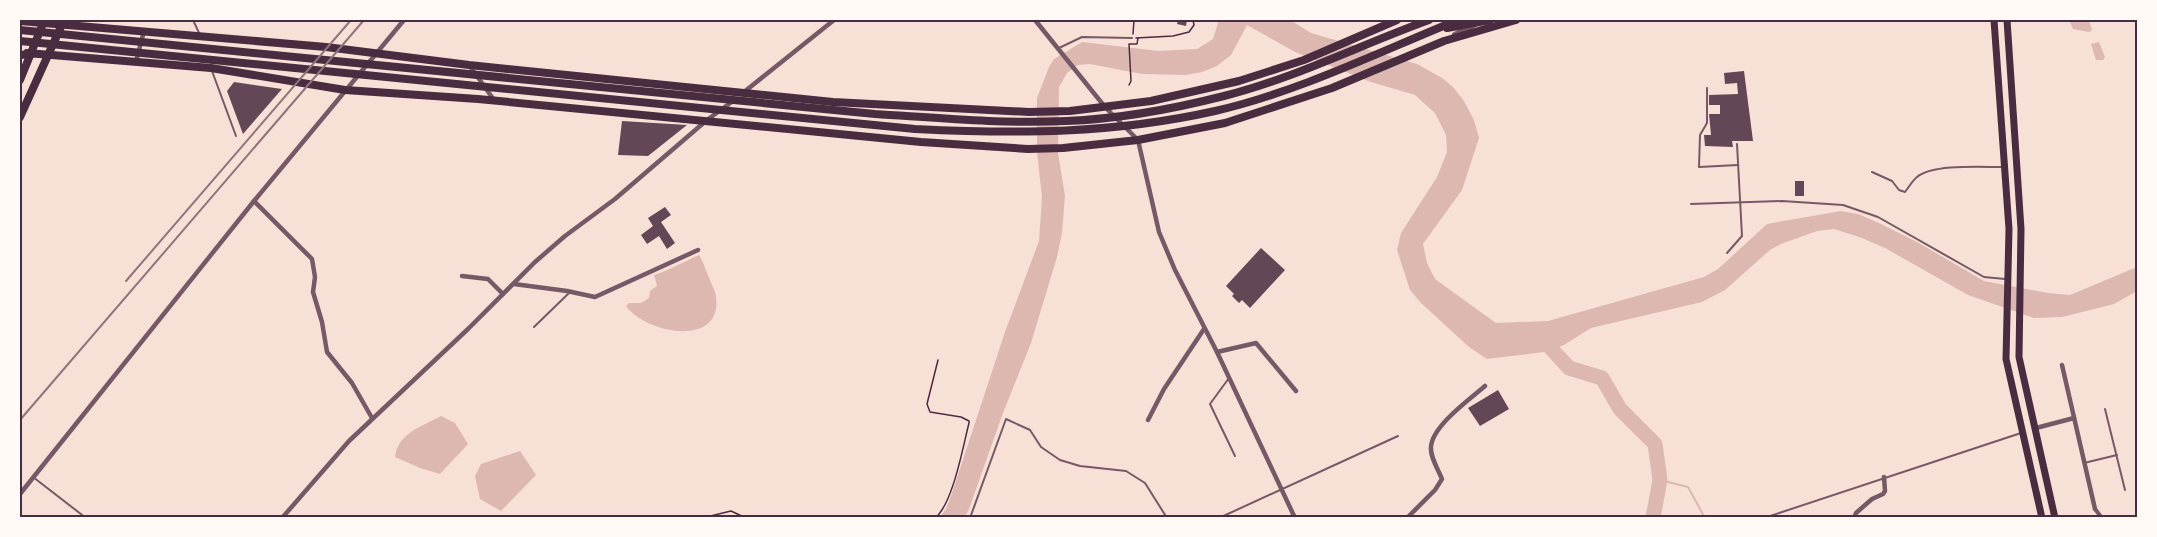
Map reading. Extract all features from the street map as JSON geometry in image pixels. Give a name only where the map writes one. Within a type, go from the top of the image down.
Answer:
[{"type":"main road","points":[[33,20],[375,53],[469,65],[833,102],[1029,112],[1105,107],[1239,81],[1304,60],[1397,20]]},
{"type":"main road","points":[[20,30],[875,114],[989,121],[1066,121],[1116,117],[1226,96],[1324,63],[1426,20]]},
{"type":"main road","points":[[20,41],[915,129],[1039,133],[1116,128],[1216,111],[1276,93],[1458,20]]},
{"type":"main road","points":[[1428,32],[1490,20]]},
{"type":"main road","points":[[20,54],[211,68],[345,90],[494,100],[921,142],[1028,149],[1063,148],[1138,140],[1225,123],[1352,80],[1444,42],[1516,20]]},
{"type":"main road","points":[[1994,20],[2009,229],[2006,359],[2042,518]]},
{"type":"main road","points":[[2007,20],[2021,229],[2019,357],[2055,518]]},
{"type":"main road","points":[[20,21],[44,21]]},
{"type":"main road","points":[[20,80],[44,21]]},
{"type":"main road","points":[[20,117],[62,22]]},
{"type":"main road","points":[[2007,279],[2020,280]]},
{"type":"main road","points":[[2007,320],[2019,322]]},
{"type":"main road","points":[[2023,432],[2036,428]]},
{"type":"street","points":[[20,494],[254,201],[404,20]]},
{"type":"street","points":[[282,518],[372,418],[565,237],[624,192],[707,120],[834,20]]},
{"type":"street","points":[[1035,20],[1105,107],[1138,140],[1159,232],[1295,518]]},
{"type":"street","points":[[1444,42],[1483,20]]},
{"type":"street","points":[[136,62],[144,31]]},
{"type":"street","points":[[469,65],[494,100]]},
{"type":"street","points":[[254,201],[312,260],[315,277],[313,292],[322,322],[327,352],[352,383],[372,418]]},
{"type":"street","points":[[514,284],[571,291],[595,297],[698,250]]},
{"type":"street","points":[[462,276],[488,279],[503,294]]},
{"type":"street","points":[[1148,420],[1164,389],[1204,328]]},
{"type":"street","points":[[1217,352],[1256,343],[1296,391]]},
{"type":"street","points":[[2062,365],[2095,509],[2102,518]]},
{"type":"street","points":[[1407,518],[1435,490],[1442,479],[1432,454],[1431,445],[1446,420],[1485,387]]},
{"type":"street","points":[[2036,428],[2074,418]]},
{"type":"street","points":[[1854,518],[1856,513],[1872,499],[1883,494],[1885,491],[1884,477]]},
{"type":"lane","points":[[193,20],[236,136]]},
{"type":"lane","points":[[1060,49],[1082,37],[1132,38]]},
{"type":"lane","points":[[1707,88],[1707,123],[1700,135],[1699,167],[1738,165]]},
{"type":"lane","points":[[1727,253],[1742,236],[1737,144]]},
{"type":"lane","points":[[1872,172],[1892,182],[1899,190],[1905,192],[1918,176],[1934,170],[1962,166],[2004,167]]},
{"type":"lane","points":[[1691,204],[1782,201],[1843,205],[1878,217],[1984,277],[2007,279]]},
{"type":"lane","points":[[534,327],[571,291]]},
{"type":"lane","points":[[1229,378],[1210,404],[1235,456]]},
{"type":"lane","points":[[2105,409],[2125,490]]},
{"type":"lane","points":[[970,518],[1006,418],[1030,430],[1041,447],[1060,460],[1080,466],[1126,471],[1145,483],[1167,518]]},
{"type":"lane","points":[[1764,518],[2023,432]]},
{"type":"lane","points":[[1220,518],[1398,436]]},
{"type":"lane","points":[[2084,463],[2117,455]]},
{"type":"lane","points":[[33,477],[86,518]]},
{"type":"path","points":[[1134,20],[1132,38],[1173,36],[1189,32],[1194,25],[1193,20]]},
{"type":"path","points":[[1129,47],[1131,81],[1129,85]]},
{"type":"path","points":[[935,518],[941,513],[951,493],[969,423],[961,417],[930,412],[928,409],[927,404],[938,360]]},
{"type":"path","points":[[702,518],[731,511],[746,518]]},
{"type":"shaded area","points":[[1219,20],[1290,20],[1311,33],[1417,64],[1453,87],[1474,120],[1479,138],[1462,190],[1423,244],[1427,263],[1435,279],[1496,323],[1548,321],[1704,277],[1718,269],[1767,224],[1841,211],[1858,214],[1879,223],[1984,281],[2070,295],[2137,267],[2137,291],[2114,304],[2062,317],[2034,318],[1968,295],[1885,248],[1834,229],[1817,231],[1770,250],[1725,290],[1702,302],[1591,328],[1564,345],[1544,352],[1487,359],[1469,347],[1410,290],[1397,250],[1401,233],[1437,177],[1447,152],[1446,135],[1435,113],[1415,95],[1371,82],[1295,52],[1247,25],[1231,55],[1217,66],[1202,72],[1186,75],[1142,74],[1090,64],[1078,65],[1067,73],[1059,87],[1058,153],[1065,196],[1062,233],[1057,257],[1031,343],[969,509],[965,517],[939,518],[946,509],[952,493],[1005,332],[1039,241],[1042,197],[1037,152],[1037,98],[1049,67],[1054,59],[1082,42],[1159,51],[1197,49],[1213,39]]},
{"type":"shaded area","points":[[2069,20],[2089,20],[2092,30],[2089,32],[2073,29]]},
{"type":"shaded area","points":[[2099,42],[2105,57],[2103,60],[2096,60],[2091,44]]},
{"type":"shaded area","points":[[699,255],[716,295],[715,313],[708,324],[696,330],[665,329],[649,324],[626,306],[629,303],[641,303],[649,298],[650,291],[657,286],[654,275]]},
{"type":"shaded area","points":[[441,416],[455,423],[468,444],[440,474],[395,457],[397,449],[406,436],[418,427]]},
{"type":"shaded area","points":[[520,451],[536,475],[501,511],[480,499],[475,476],[481,464]]},
{"type":"building","points":[[1178,20],[1187,20],[1186,26],[1177,24]]},
{"type":"building","points":[[1744,71],[1753,141],[1732,141],[1733,147],[1705,146],[1704,135],[1711,135],[1709,114],[1720,114],[1720,105],[1709,105],[1709,95],[1738,94],[1737,83],[1725,84],[1724,73]]},
{"type":"building","points":[[234,82],[282,89],[243,134],[227,91]]},
{"type":"building","points":[[622,121],[687,125],[648,156],[618,155]]},
{"type":"building","points":[[1795,181],[1804,181],[1804,196],[1795,196]]},
{"type":"building","points":[[665,207],[671,215],[661,222],[675,243],[667,249],[659,236],[647,244],[641,235],[653,226],[648,218]]},
{"type":"building","points":[[1261,248],[1285,270],[1250,308],[1242,300],[1239,303],[1226,286]]},
{"type":"building","points":[[1498,390],[1509,409],[1480,426],[1468,408]]},
{"type":"waterway","points":[[1541,333],[1546,343],[1569,368],[1602,378],[1620,409],[1655,444],[1660,480],[1653,518]]},
{"type":"waterway","points":[[1660,480],[1688,487],[1705,518]]},
{"type":"railway","points":[[126,281],[351,20]]},
{"type":"railway","points":[[20,420],[364,20]]}]
